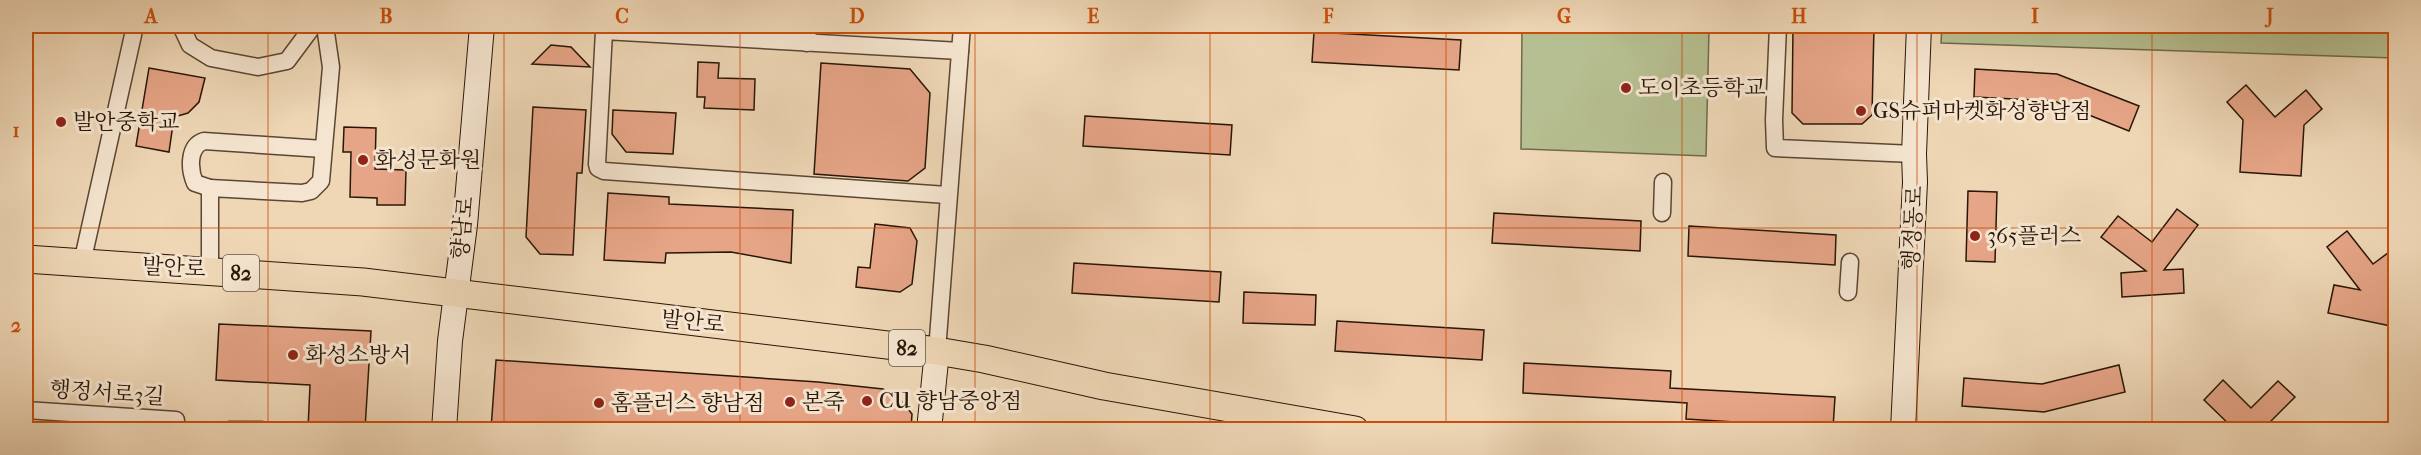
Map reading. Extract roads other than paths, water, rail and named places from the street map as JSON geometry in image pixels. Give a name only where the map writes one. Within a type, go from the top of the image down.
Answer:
[{"type":"main road","name":"발안로","points":[[26,259],[363,282],[937,351],[984,359],[1104,386],[1355,429]]},
{"type":"street","points":[[82,263],[135,26]]},
{"type":"street","points":[[181,26],[190,45],[211,58],[258,67],[287,61],[313,26]]},
{"type":"street","points":[[323,148],[204,141],[198,143],[192,150],[191,174],[195,183],[210,188],[302,193],[311,191],[321,181],[330,67],[326,26]]},
{"type":"street","name":"향남로","points":[[444,429],[482,26]]},
{"type":"street","points":[[807,43],[808,26]]},
{"type":"street","points":[[929,429],[962,26]]},
{"type":"street","points":[[1778,26],[1775,148],[1914,154]]},
{"type":"street","name":"행정동로","points":[[1903,429],[1916,182],[1914,154],[1919,26]]},
{"type":"street","points":[[947,195],[609,173],[598,168],[604,31],[960,51]]},
{"type":"street","points":[[1662,213],[1663,182]]},
{"type":"street","points":[[210,188],[210,270]]},
{"type":"street","points":[[1848,292],[1850,262]]},
{"type":"street","name":"행정서로3길","points":[[26,410],[176,420],[175,429]]},
{"type":"street","points":[[229,429],[262,429]]},
{"type":"place","name":"도이초등학교","points":[[1626,88]]},
{"type":"place","name":"GS슈퍼마켓화성향남점","points":[[1861,111]]},
{"type":"place","name":"발안중학교","points":[[61,122]]},
{"type":"place","name":"화성문화원","points":[[363,160]]},
{"type":"place","name":"365플러스","points":[[1975,236]]},
{"type":"place","name":"화성소방서","points":[[293,355]]},
{"type":"place","name":"CU 향남중앙점","points":[[867,401]]},
{"type":"place","name":"본죽","points":[[790,402]]},
{"type":"place","name":"홈플러스 향남점","points":[[599,403]]}]
